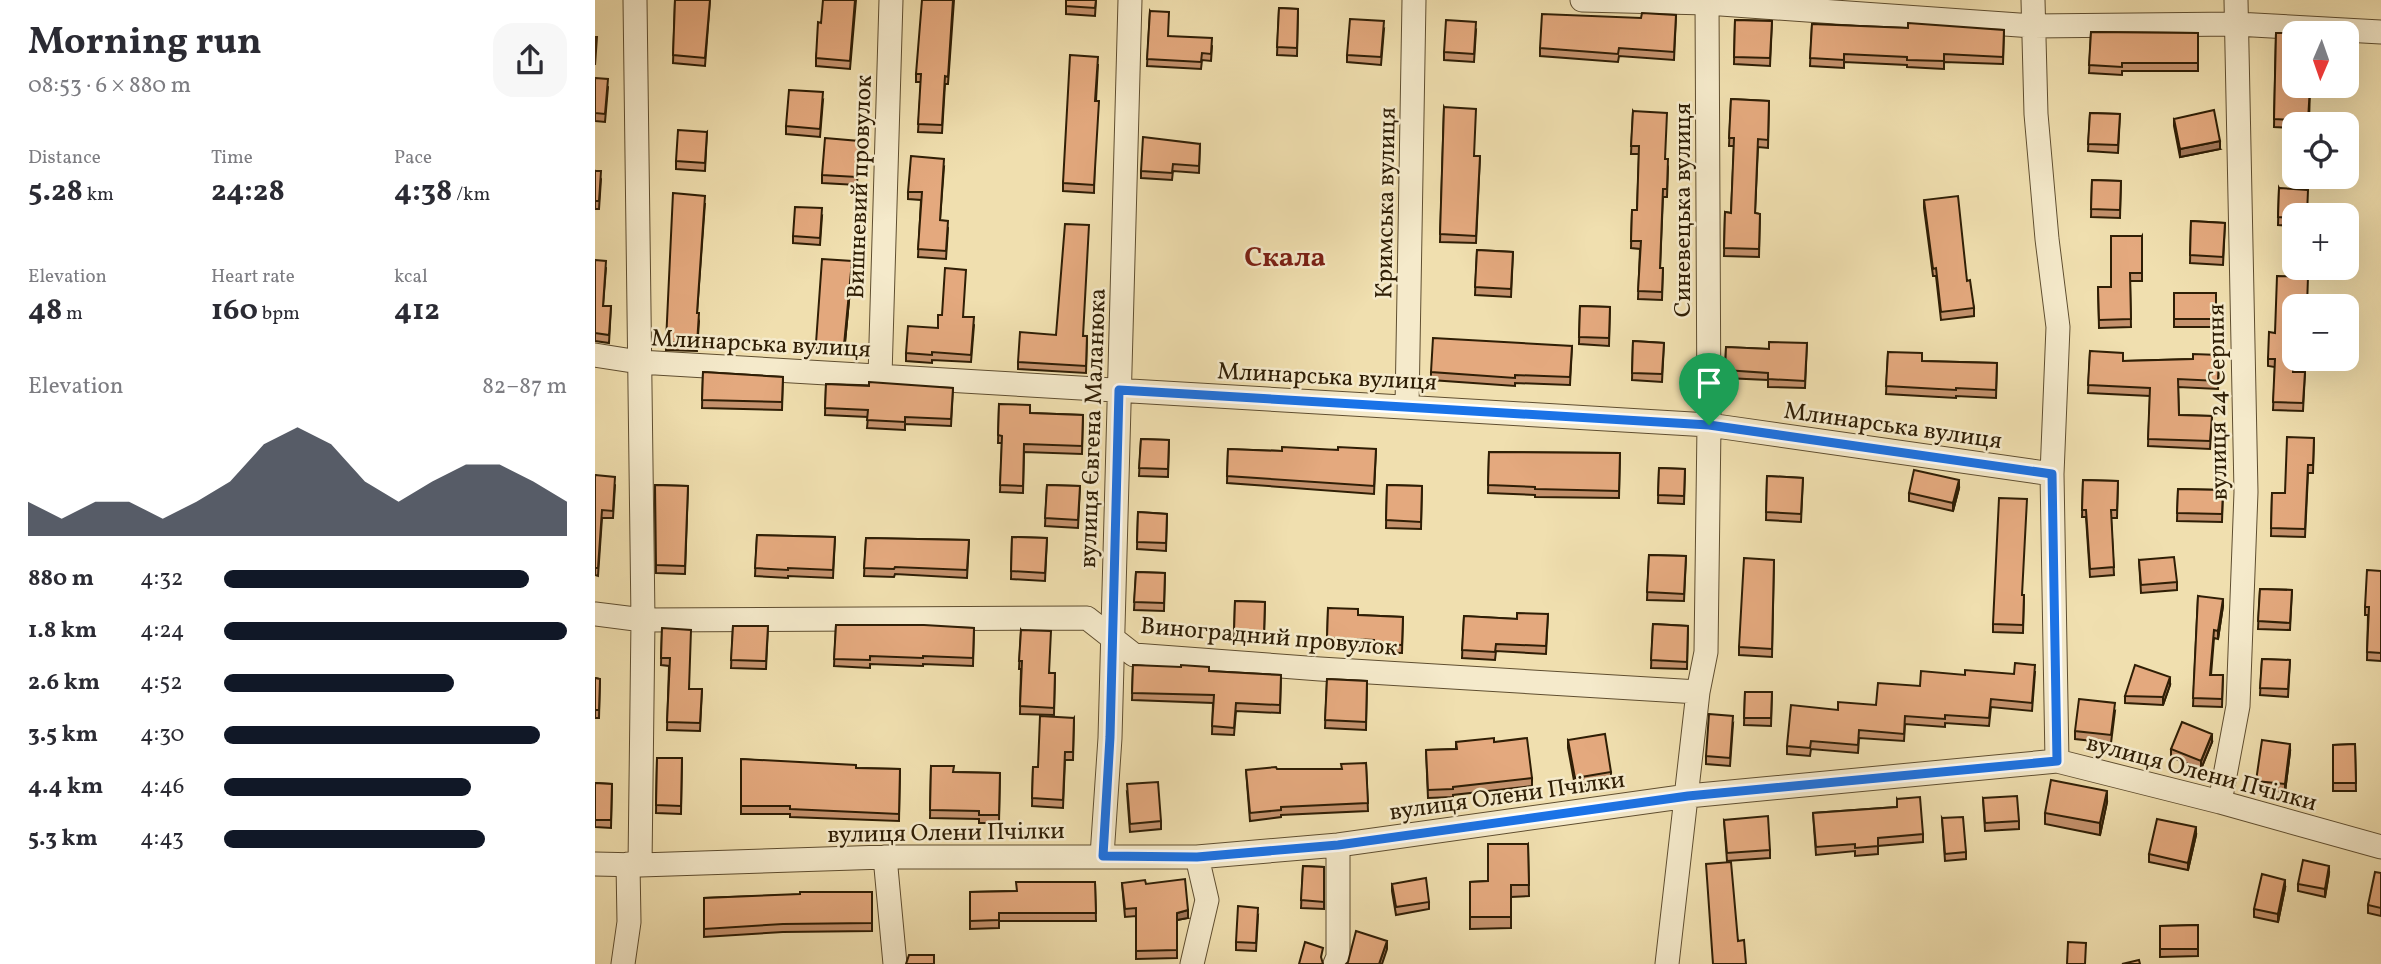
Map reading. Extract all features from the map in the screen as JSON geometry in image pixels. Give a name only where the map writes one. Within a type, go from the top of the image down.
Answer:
[{"type":"street","points":[[623,964],[634,864],[643,621],[635,0]]},
{"type":"street","name":"Вишневий провулок","points":[[880,376],[891,0]]},
{"type":"street","name":"вулиця Євгена Маланюка","points":[[1103,856],[1110,737],[1130,0]]},
{"type":"street","name":"Кримська вулиця","points":[[1408,407],[1414,0]]},
{"type":"street","points":[[1582,0],[1707,2],[2033,26],[2236,24],[2381,32]]},
{"type":"street","points":[[2033,0],[2036,114],[2058,327],[2052,474],[2057,761]]},
{"type":"street","name":"вулиця 24 Серпня","points":[[2220,802],[2238,706],[2246,492],[2236,0]]},
{"type":"street","name":"Синевецька вулиця","points":[[1667,964],[1698,692],[1706,652],[1709,425],[1707,2]]},
{"type":"street","name":"Млинарська вулиця","points":[[595,355],[639,362],[1709,425],[2052,474]]},
{"type":"street","name":"Виноградний провулок","points":[[595,614],[643,621],[1087,618],[1134,655],[1698,692]]},
{"type":"street","name":"вулиця Олени Пчілки","points":[[595,864],[885,857],[1197,857],[1338,845],[1688,796],[2057,761],[2220,802],[2381,847]]},
{"type":"street","points":[[1335,964],[1338,957],[1338,845]]},
{"type":"street","points":[[885,857],[895,964]]},
{"type":"street","points":[[1192,964],[1207,900],[1197,857]]},
{"type":"building","points":[[675,0],[710,0],[705,58],[673,55]]},
{"type":"building","points":[[823,0],[855,0],[850,61],[816,58],[818,22],[821,23]]},
{"type":"building","points":[[922,0],[953,0],[942,125],[918,124],[921,74],[916,74]]},
{"type":"building","points":[[1066,0],[1096,0],[1095,8],[1066,6]]},
{"type":"building","points":[[1279,8],[1298,9],[1297,48],[1277,47]]},
{"type":"building","points":[[1150,11],[1169,12],[1168,36],[1212,38],[1211,54],[1202,53],[1201,62],[1147,59]]},
{"type":"building","points":[[1642,13],[1676,15],[1674,52],[1619,48],[1618,54],[1540,48],[1542,14],[1641,18]]},
{"type":"building","points":[[1350,19],[1384,21],[1381,57],[1347,55]]},
{"type":"building","points":[[1446,20],[1476,22],[1474,54],[1444,52]]},
{"type":"building","points":[[1735,20],[1772,21],[1770,58],[1734,57]]},
{"type":"building","points":[[1908,23],[2004,30],[2003,57],[1944,54],[1944,61],[1844,54],[1844,60],[1810,58],[1812,24],[1908,28]]},
{"type":"building","points":[[2091,32],[2198,33],[2198,63],[2122,63],[2122,67],[2089,65]]},
{"type":"building","points":[[2276,33],[2282,33],[2282,98],[2309,98],[2309,112],[2282,112],[2282,119],[2274,119]]},
{"type":"building","points":[[1070,55],[1098,57],[1095,101],[1099,101],[1094,185],[1063,183]]},
{"type":"building","points":[[595,78],[608,79],[605,114],[595,113]]},
{"type":"building","points":[[789,90],[823,92],[820,129],[786,126]]},
{"type":"building","points":[[1731,99],[1769,101],[1768,140],[1758,139],[1755,213],[1760,214],[1759,249],[1724,248],[1725,212],[1731,213],[1734,138],[1729,138]]},
{"type":"building","points":[[1444,107],[1476,109],[1474,156],[1480,156],[1476,236],[1440,234]]},
{"type":"building","points":[[2214,110],[2220,141],[2180,149],[2174,119]]},
{"type":"building","points":[[1633,111],[1667,113],[1667,189],[1663,189],[1660,268],[1663,268],[1662,292],[1638,291],[1641,241],[1631,241],[1632,210],[1637,210],[1639,146],[1631,146]]},
{"type":"building","points":[[2090,113],[2120,114],[2118,145],[2088,144]]},
{"type":"building","points":[[678,130],[707,132],[705,163],[676,161]]},
{"type":"building","points":[[1143,137],[1200,144],[1199,166],[1173,164],[1172,173],[1141,171]]},
{"type":"building","points":[[825,138],[859,141],[857,177],[822,175]]},
{"type":"building","points":[[911,156],[944,159],[940,220],[948,221],[946,251],[918,249],[922,192],[908,192]]},
{"type":"building","points":[[595,171],[601,171],[599,201],[595,201]]},
{"type":"building","points":[[2092,180],[2121,181],[2120,210],[2091,209]]},
{"type":"building","points":[[2279,188],[2308,190],[2307,203],[2282,203],[2282,217],[2278,217]]},
{"type":"building","points":[[673,193],[705,196],[697,344],[666,342]]},
{"type":"building","points":[[1958,196],[1967,281],[1970,280],[1974,308],[1941,312],[1924,200]]},
{"type":"building","points":[[795,207],[822,208],[820,238],[793,236]]},
{"type":"building","points":[[2191,221],[2225,223],[2223,257],[2190,255]]},
{"type":"building","points":[[1065,224],[1089,225],[1083,336],[1087,336],[1086,366],[1018,362],[1020,332],[1056,335]]},
{"type":"building","points":[[2111,236],[2142,236],[2142,273],[2130,273],[2131,319],[2099,320],[2098,287],[2111,287]]},
{"type":"building","points":[[1477,250],[1513,252],[1511,289],[1475,287]]},
{"type":"building","points":[[822,259],[852,261],[844,345],[816,343]]},
{"type":"building","points":[[595,260],[606,261],[603,306],[611,306],[609,335],[595,333]]},
{"type":"building","points":[[945,268],[966,270],[963,317],[974,317],[971,355],[906,353],[908,326],[938,328],[938,315],[942,315]]},
{"type":"building","points":[[2277,276],[2282,276],[2282,280],[2308,280],[2307,294],[2282,294],[2282,371],[2305,372],[2303,403],[2273,402],[2275,359],[2268,359],[2269,332],[2275,333]]},
{"type":"building","points":[[2174,293],[2216,293],[2216,319],[2174,319]]},
{"type":"building","points":[[1580,306],[1610,307],[1609,338],[1579,337]]},
{"type":"building","points":[[1433,338],[1572,346],[1570,377],[1515,375],[1515,378],[1431,372]]},
{"type":"building","points":[[1633,341],[1664,343],[1662,374],[1632,373]]},
{"type":"building","points":[[1769,342],[1807,343],[1805,381],[1768,379],[1768,373],[1725,370],[1726,347],[1769,349]]},
{"type":"building","points":[[2090,351],[2123,353],[2123,361],[2193,359],[2193,354],[2219,355],[2218,381],[2178,379],[2179,415],[2212,416],[2210,441],[2148,439],[2150,388],[2088,385]]},
{"type":"building","points":[[1888,352],[1922,353],[1922,361],[1997,363],[1996,390],[1886,386]]},
{"type":"building","points":[[703,372],[783,377],[782,402],[702,400]]},
{"type":"building","points":[[869,382],[953,388],[951,419],[905,417],[905,422],[867,420],[868,410],[825,408],[826,384],[869,386]]},
{"type":"building","points":[[999,404],[1030,405],[1030,413],[1083,415],[1082,446],[1024,444],[1023,486],[1000,485],[1002,436],[998,435]]},
{"type":"building","points":[[2287,437],[2314,438],[2313,465],[2308,465],[2305,529],[2271,528],[2272,493],[2285,493]]},
{"type":"building","points":[[1141,439],[1169,440],[1168,469],[1139,468]]},
{"type":"building","points":[[1282,447],[1376,449],[1374,486],[1227,476],[1228,449],[1282,451]]},
{"type":"building","points":[[1489,452],[1620,453],[1619,491],[1488,485]]},
{"type":"building","points":[[1659,468],[1685,469],[1684,496],[1658,495]]},
{"type":"building","points":[[1914,470],[1959,480],[1953,503],[1909,493]]},
{"type":"building","points":[[595,475],[615,477],[613,511],[602,510],[598,568],[595,568]]},
{"type":"building","points":[[1767,476],[1803,478],[1801,514],[1766,512]]},
{"type":"building","points":[[2083,480],[2118,481],[2117,510],[2111,510],[2114,567],[2090,569],[2086,510],[2082,510]]},
{"type":"building","points":[[655,485],[688,486],[685,566],[656,565]]},
{"type":"building","points":[[1047,485],[1080,486],[1078,520],[1045,518]]},
{"type":"building","points":[[1387,485],[1422,486],[1421,522],[1386,520]]},
{"type":"building","points":[[2178,489],[2223,490],[2222,514],[2177,513]]},
{"type":"building","points":[[1999,498],[2027,499],[2023,625],[1993,624]]},
{"type":"building","points":[[1138,512],[1167,514],[1166,543],[1137,542]]},
{"type":"building","points":[[757,535],[835,537],[833,570],[755,568]]},
{"type":"building","points":[[1012,537],[1047,538],[1045,573],[1011,571]]},
{"type":"building","points":[[866,538],[969,540],[967,570],[864,568]]},
{"type":"building","points":[[1649,555],[1686,556],[1684,594],[1647,592]]},
{"type":"building","points":[[2174,557],[2177,582],[2141,585],[2139,560]]},
{"type":"building","points":[[1744,558],[1774,560],[1772,649],[1739,647]]},
{"type":"building","points":[[2367,570],[2381,571],[2381,653],[2367,652]]},
{"type":"building","points":[[1136,572],[1165,573],[1164,603],[1134,602]]},
{"type":"building","points":[[2260,589],[2292,590],[2290,623],[2258,621]]},
{"type":"building","points":[[2198,596],[2223,599],[2218,631],[2214,630],[2210,675],[2223,675],[2222,699],[2193,698]]},
{"type":"building","points":[[1235,601],[1265,602],[1264,632],[1234,631]]},
{"type":"building","points":[[1328,608],[1358,609],[1358,615],[1403,617],[1402,645],[1374,644],[1374,640],[1327,638]]},
{"type":"building","points":[[1517,613],[1548,614],[1546,646],[1496,644],[1495,652],[1462,650],[1464,616],[1517,619]]},
{"type":"building","points":[[1653,624],[1688,626],[1687,662],[1651,660]]},
{"type":"building","points":[[836,625],[974,628],[973,658],[870,656],[870,660],[834,659]]},
{"type":"building","points":[[733,626],[768,626],[766,661],[731,660]]},
{"type":"building","points":[[662,628],[691,630],[689,689],[702,689],[700,723],[667,722],[670,658],[661,658]]},
{"type":"building","points":[[1021,630],[1051,631],[1049,673],[1055,673],[1054,708],[1020,706]]},
{"type":"building","points":[[2262,659],[2290,660],[2288,689],[2260,688]]},
{"type":"building","points":[[2015,663],[2035,665],[2032,703],[1991,699],[1989,718],[1905,716],[1904,734],[1859,730],[1858,745],[1811,741],[1810,748],[1787,746],[1791,705],[1838,710],[1838,702],[1876,705],[1878,683],[1920,686],[1921,671],[1965,675],[1965,670],[2014,674]]},
{"type":"building","points":[[1133,665],[1181,665],[1209,667],[1209,671],[1281,675],[1280,705],[1236,703],[1234,728],[1212,726],[1214,695],[1132,693]]},
{"type":"building","points":[[2135,665],[2170,677],[2163,697],[2125,696]]},
{"type":"building","points":[[595,678],[600,679],[599,710],[595,710]]},
{"type":"building","points":[[1327,679],[1367,681],[1366,722],[1325,720]]},
{"type":"building","points":[[1745,692],[1772,692],[1771,718],[1744,718]]},
{"type":"building","points":[[2079,699],[2115,703],[2111,735],[2075,731]]},
{"type":"building","points":[[1709,714],[1733,716],[1730,758],[1706,756]]},
{"type":"building","points":[[1040,716],[1074,718],[1073,752],[1065,752],[1063,800],[1032,798],[1033,767],[1038,767]]},
{"type":"building","points":[[2182,722],[2212,734],[2201,761],[2171,749]]},
{"type":"building","points":[[1605,734],[1611,772],[1575,778],[1568,740]]},
{"type":"building","points":[[1494,738],[1494,742],[1527,738],[1532,778],[1428,790],[1426,750],[1457,749],[1456,742]]},
{"type":"building","points":[[2262,740],[2290,744],[2285,784],[2256,781]]},
{"type":"building","points":[[2355,744],[2356,783],[2333,783],[2333,745]]},
{"type":"building","points":[[657,758],[682,758],[681,806],[656,805]]},
{"type":"building","points":[[741,759],[900,769],[899,814],[790,809],[790,806],[741,806]]},
{"type":"building","points":[[1366,763],[1368,803],[1281,807],[1281,810],[1250,813],[1246,770],[1276,767],[1342,769],[1341,764]]},
{"type":"building","points":[[931,766],[954,766],[953,772],[1000,773],[999,815],[979,815],[979,811],[930,810]]},
{"type":"building","points":[[2051,780],[2107,791],[2100,823],[2045,813]]},
{"type":"building","points":[[1158,782],[1161,821],[1130,824],[1127,784]]},
{"type":"building","points":[[595,783],[612,784],[611,820],[595,820]]},
{"type":"building","points":[[2017,796],[2019,821],[1985,823],[1983,798]]},
{"type":"building","points":[[1920,797],[1923,834],[1878,838],[1878,846],[1855,848],[1855,844],[1816,847],[1813,813],[1897,807],[1897,799]]},
{"type":"building","points":[[1768,816],[1770,850],[1727,853],[1724,820]]},
{"type":"building","points":[[1963,817],[1966,852],[1945,854],[1942,818]]},
{"type":"building","points":[[2157,819],[2196,827],[2188,863],[2149,854]]},
{"type":"building","points":[[1488,844],[1528,844],[1529,885],[1511,885],[1511,917],[1470,917],[1470,882],[1488,881]]},
{"type":"building","points":[[2303,860],[2329,866],[2325,889],[2298,884]]},
{"type":"building","points":[[1731,862],[1738,941],[1744,940],[1746,964],[1713,964],[1706,864]]},
{"type":"building","points":[[1303,866],[1324,867],[1324,902],[1301,900]]},
{"type":"building","points":[[2375,872],[2381,873],[2381,908],[2368,905]]},
{"type":"building","points":[[2262,874],[2285,880],[2278,914],[2254,909]]},
{"type":"building","points":[[1426,878],[1429,902],[1396,907],[1392,884]]},
{"type":"building","points":[[1185,879],[1188,910],[1177,913],[1177,950],[1136,951],[1136,908],[1125,909],[1122,883],[1145,880],[1146,884]]},
{"type":"building","points":[[1016,882],[1095,882],[1096,913],[999,913],[999,920],[970,921],[970,892],[1017,891]]},
{"type":"building","points":[[800,892],[872,892],[872,923],[783,924],[704,929],[704,898]]},
{"type":"building","points":[[1238,906],[1258,908],[1256,943],[1236,942]]},
{"type":"building","points":[[2198,925],[2198,949],[2160,949],[2160,926]]},
{"type":"building","points":[[1356,931],[1387,941],[1379,964],[1346,964]]},
{"type":"building","points":[[1305,942],[1323,948],[1323,964],[1299,964]]},
{"type":"building","points":[[2068,942],[2086,943],[2085,964],[2067,964]]},
{"type":"building","points":[[909,955],[934,955],[934,964],[906,964]]},
{"type":"building","points":[[2139,960],[2140,964],[2122,964]]},
{"type":"district","name":"Скала","points":[[1285,256]]},
{"type":"route","points":[[1119,390],[1709,425],[2052,474],[2057,761],[1688,796],[1338,845],[1197,857],[1103,856],[1110,737],[1119,390]]}]
